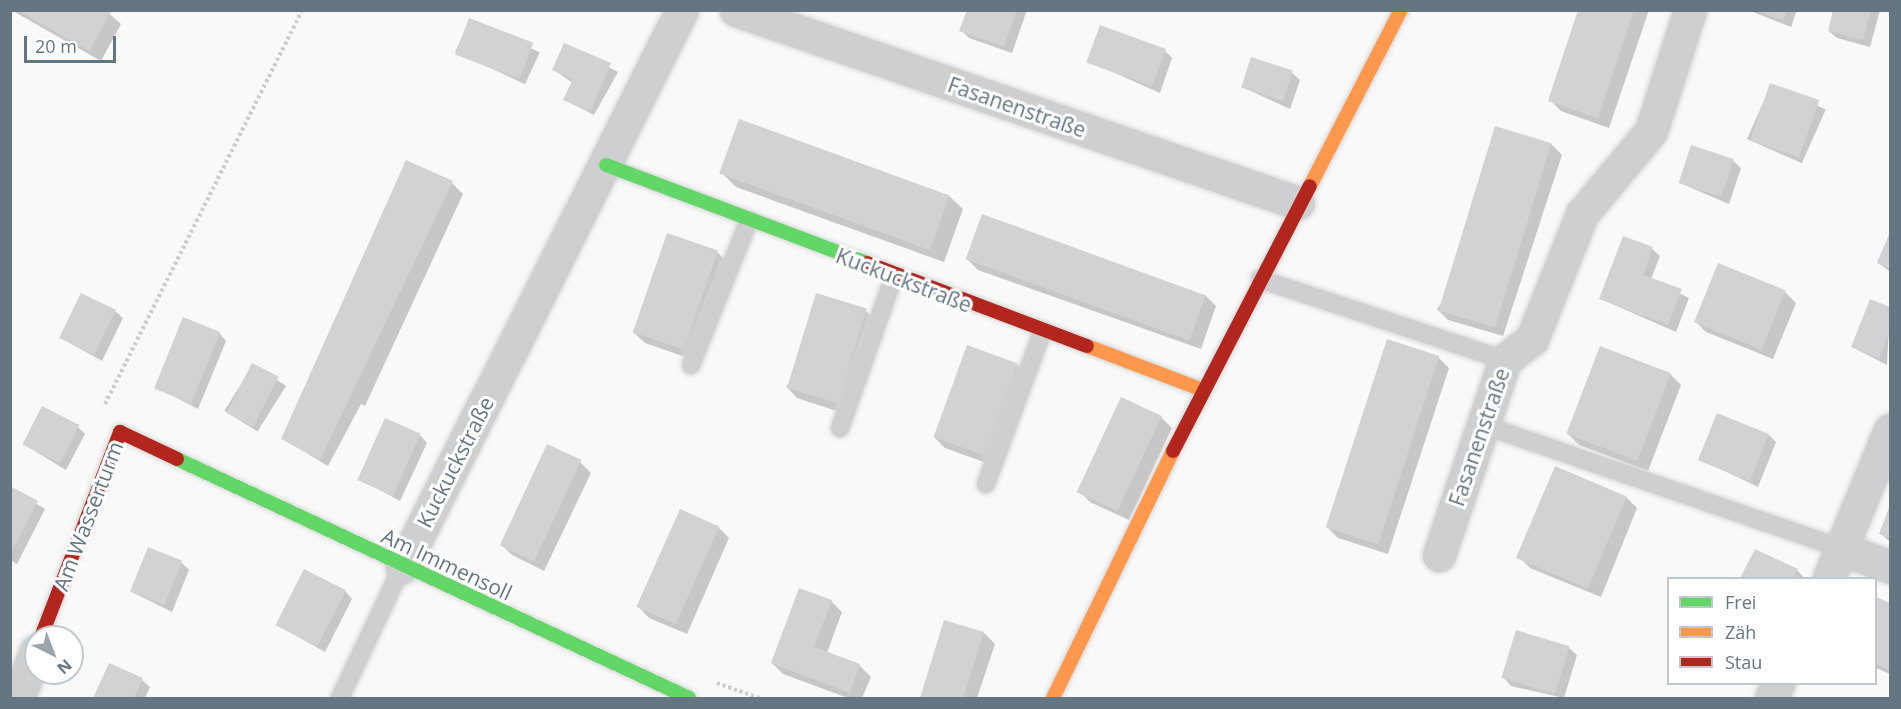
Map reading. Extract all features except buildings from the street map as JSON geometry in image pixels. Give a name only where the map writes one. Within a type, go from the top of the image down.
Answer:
[{"type":"street","name":"Kuckuckstraße","points":[[402,567],[682,10]]},
{"type":"street","name":"Fasanenstraße","points":[[736,10],[1298,203]]},
{"type":"street","points":[[1053,699],[1203,390],[1298,203],[1401,10]]},
{"type":"street","name":"Fasanenstraße","points":[[1438,555],[1505,360],[1532,339],[1582,214],[1651,131],[1690,10]]},
{"type":"street","name":"Kuckuckstraße","points":[[606,165],[1042,333],[1203,390]]},
{"type":"street","points":[[1830,577],[1890,430]]},
{"type":"street","name":"Am Wasserturm","points":[[46,625],[120,432],[189,463]]},
{"type":"street","name":"Am Immensoll","points":[[189,463],[668,695]]},
{"type":"street","points":[[1843,549],[1890,567]]},
{"type":"street","points":[[18,699],[24,683]]},
{"type":"street","points":[[1771,699],[1778,685]]},
{"type":"lane","points":[[691,365],[749,220]]},
{"type":"lane","points":[[840,429],[894,276]]},
{"type":"lane","points":[[1260,279],[1505,360]]},
{"type":"lane","points":[[986,484],[1042,333]]},
{"type":"lane","points":[[1483,425],[1843,549]]},
{"type":"lane","points":[[340,699],[402,567]]},
{"type":"path","points":[[108,397],[302,10]]},
{"type":"traffic: fast","points":[[606,165],[867,263]]},
{"type":"traffic: fast","points":[[177,459],[689,698]]},
{"type":"traffic: slow","points":[[1310,186],[1401,10]]},
{"type":"traffic: slow","points":[[1087,346],[1203,390]]},
{"type":"traffic: slow","points":[[1053,698],[1173,451]]},
{"type":"traffic: jam","points":[[1173,451],[1310,186]]},
{"type":"traffic: jam","points":[[867,263],[1087,346]]},
{"type":"traffic: jam","points":[[46,625],[120,432],[177,459]]}]
